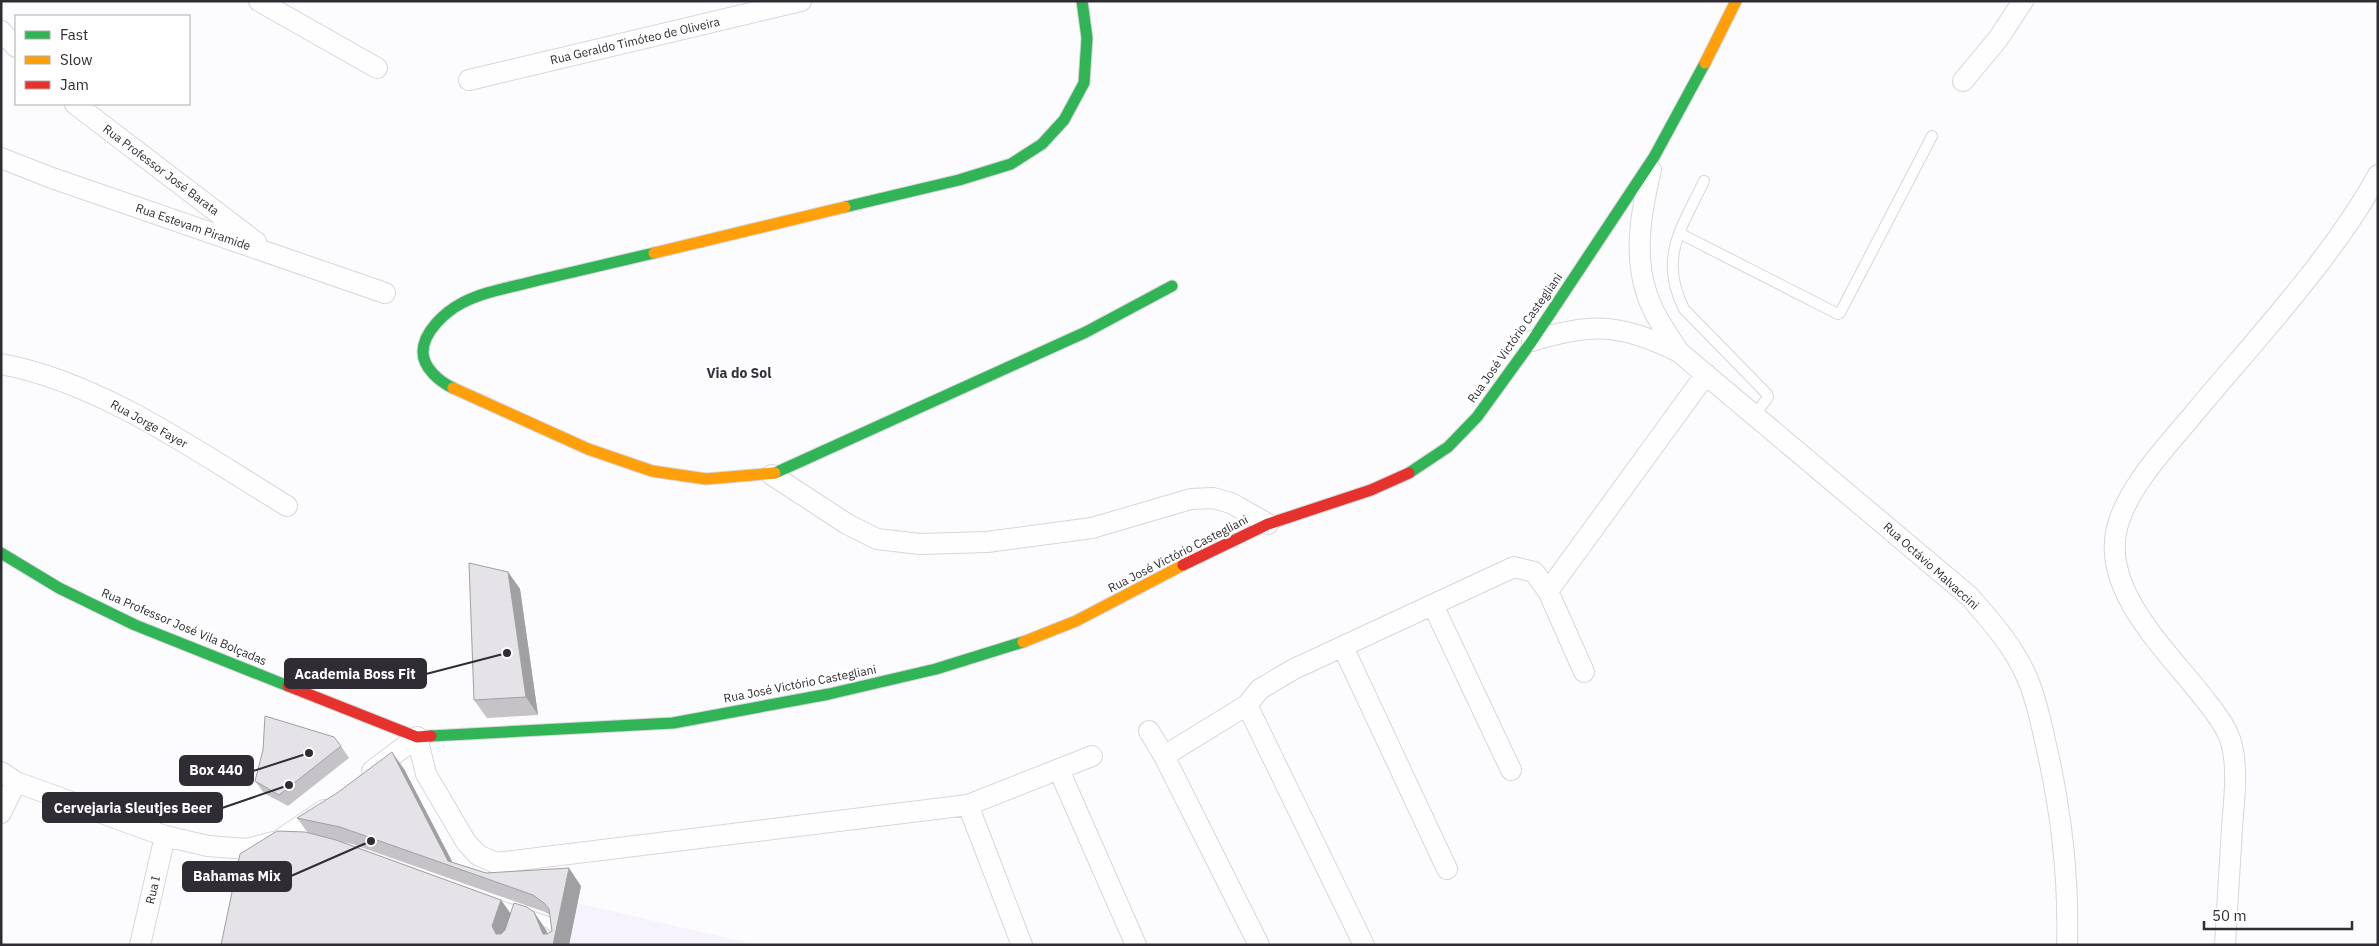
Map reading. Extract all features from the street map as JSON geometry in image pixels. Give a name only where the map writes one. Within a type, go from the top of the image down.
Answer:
[{"type":"street","points":[[259,1],[376,68]]},
{"type":"street","name":"Rua Geraldo Timóteo de Oliveira","points":[[469,80],[802,1]]},
{"type":"street","points":[[1082,1],[1088,38],[1084,83],[1064,120],[1042,144],[1011,164],[959,180],[503,289],[462,303],[439,319],[425,340],[423,359],[432,373],[448,386],[588,449],[652,471],[697,478],[772,475],[1086,332],[1172,286]]},
{"type":"street","name":"Rua José Victório Castegliani","points":[[417,737],[673,723],[830,694],[936,669],[1010,647],[1076,621],[1219,546],[1268,524],[1371,490],[1419,467],[1448,447],[1477,417],[1532,341],[1654,156],[1688,96],[1736,1]]},
{"type":"street","points":[[1963,81],[1998,40],[2023,1]]},
{"type":"street","points":[[1,31],[15,46]]},
{"type":"street","name":"Rua Professor José Barata","points":[[76,105],[272,254]]},
{"type":"street","name":"Rua Octávio Malvaccini","points":[[1654,156],[1645,196],[1640,261],[1645,288],[1656,316],[1679,352]]},
{"type":"street","name":"Rua Estevam Piramide","points":[[1,158],[52,178],[385,293]]},
{"type":"street","points":[[2225,945],[2234,794],[2234,762],[2230,738],[2217,716],[2146,626],[2125,592],[2115,562],[2117,528],[2131,494],[2314,269],[2364,201],[2378,175]]},
{"type":"street","name":"Rua Octávio Malvaccini","points":[[1532,341],[1573,330],[1606,328],[1626,330],[1679,352],[1970,596],[2003,635],[2028,679],[2040,716],[2053,775],[2064,857],[2067,945]]},
{"type":"street","name":"Rua Jorge Fayer","points":[[1,364],[25,368],[75,385],[137,416],[287,506]]},
{"type":"street","points":[[1548,591],[1706,374]]},
{"type":"street","points":[[772,475],[847,524],[877,539],[920,544],[987,542],[1092,528],[1191,499],[1213,498],[1231,503],[1268,524]]},
{"type":"street","name":"Rua Professor José Vila Bolçadas","points":[[1,553],[59,588],[135,625],[417,737]]},
{"type":"street","points":[[1164,756],[1248,705],[1260,689],[1294,669],[1514,567],[1534,572],[1548,591],[1584,672]]},
{"type":"street","points":[[1433,605],[1511,770]]},
{"type":"street","points":[[1343,646],[1447,869]]},
{"type":"street","points":[[1248,705],[1364,945]]},
{"type":"street","points":[[1148,731],[1164,756],[1259,945]]},
{"type":"street","points":[[356,785],[417,737],[426,774],[466,842],[478,855],[496,862],[968,805],[1092,756]]},
{"type":"street","points":[[1059,770],[1136,945]]},
{"type":"street","points":[[1,813],[8,777],[165,836],[208,846],[247,850],[278,841],[336,800]]},
{"type":"street","points":[[968,805],[1022,945]]},
{"type":"street","name":"Rua I","points":[[140,945],[165,836]]},
{"type":"lane","points":[[1680,233],[1838,314],[1932,136]]},
{"type":"lane","points":[[1704,181],[1672,255],[1676,293],[1684,309],[1767,394],[1768,397],[1755,415]]},
{"type":"lane","points":[[278,841],[299,841]]},
{"type":"lane","points":[[486,901],[520,917],[548,922],[555,928],[558,945]]},
{"type":"shaded area","points":[[577,903],[757,945],[569,945]]},
{"type":"building","points":[[469,563],[508,572],[526,697],[474,700]]},
{"type":"building","points":[[265,716],[334,737],[341,746],[279,795],[255,781],[263,750]]},
{"type":"building","points":[[392,752],[448,861],[486,873],[569,868],[553,945],[221,945],[240,854],[277,831],[305,832],[336,840],[501,900],[492,926],[496,934],[501,934],[505,930],[514,903],[527,907],[534,912],[543,934],[552,931],[549,909],[533,895],[340,827],[297,818],[337,793]]},
{"type":"traffic: fast","points":[[845,207],[959,180],[1011,164],[1042,144],[1064,120],[1084,83],[1087,38],[1082,1]]},
{"type":"traffic: fast","points":[[1409,473],[1448,447],[1477,417],[1532,341],[1654,157],[1705,63]]},
{"type":"traffic: fast","points":[[453,388],[433,374],[426,364],[423,352],[431,330],[442,317],[455,307],[480,295],[654,253]]},
{"type":"traffic: fast","points":[[775,473],[1086,332],[1172,286]]},
{"type":"traffic: fast","points":[[1,553],[59,588],[135,625],[288,686]]},
{"type":"traffic: fast","points":[[431,736],[673,723],[829,694],[936,669],[1023,642]]},
{"type":"traffic: slow","points":[[1705,63],[1736,1]]},
{"type":"traffic: slow","points":[[654,253],[845,207]]},
{"type":"traffic: slow","points":[[453,388],[588,449],[652,471],[706,479],[775,473]]},
{"type":"traffic: slow","points":[[1023,642],[1076,621],[1183,565]]},
{"type":"traffic: jam","points":[[1183,565],[1268,524],[1371,490],[1409,473]]},
{"type":"traffic: jam","points":[[288,686],[417,737],[431,736]]},
{"type":"place","name":"Academia Boss Fit","points":[[507,653]]},
{"type":"place","name":"Box 440","points":[[309,753]]},
{"type":"place","name":"Cervejaria Sleutjes Beer","points":[[289,785]]},
{"type":"place","name":"Bahamas Mix","points":[[371,841]]},
{"type":"district","name":"Via do Sol","points":[[739,373]]}]
